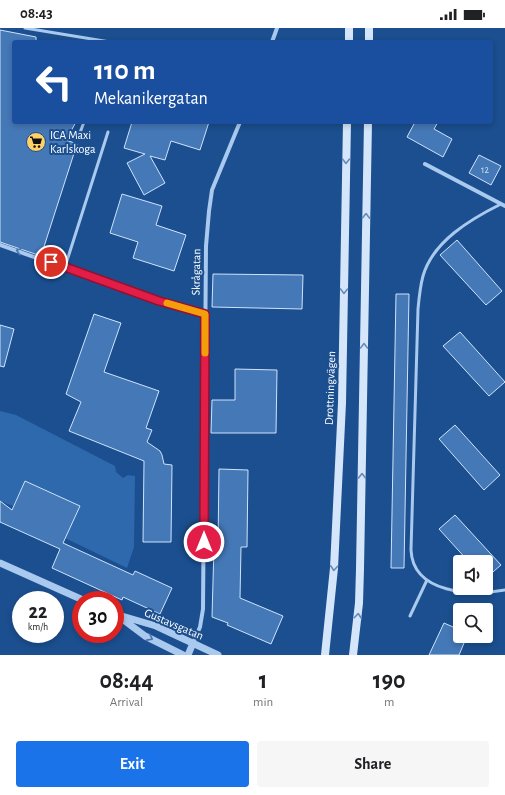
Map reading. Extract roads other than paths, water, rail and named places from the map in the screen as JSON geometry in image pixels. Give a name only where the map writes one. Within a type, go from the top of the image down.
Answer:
[{"type":"main road","points":[[349,28],[349,40]]},
{"type":"main road","points":[[369,28],[369,40]]},
{"type":"main road","name":"Drottningvägen","points":[[326,651],[334,568],[342,411],[347,124]]},
{"type":"main road","points":[[353,655],[358,610],[360,569],[368,124]]},
{"type":"main road","points":[[321,655],[326,651]]},
{"type":"street","points":[[273,40],[277,28]]},
{"type":"street","name":"Skrågatan","points":[[193,643],[200,628],[203,610],[206,246],[209,211],[212,190],[239,124]]},
{"type":"street","points":[[425,164],[503,205]]},
{"type":"street","points":[[0,245],[159,301],[205,314]]},
{"type":"street","points":[[0,563],[72,595]]},
{"type":"street","name":"Gustavsgatan","points":[[124,617],[156,626],[218,655]]},
{"type":"street","name":"Gustavsgatan","points":[[124,620],[145,636],[183,655]]},
{"type":"street","points":[[188,655],[193,643]]},
{"type":"lane","points":[[25,28],[98,40]]},
{"type":"lane","points":[[78,138],[83,124]]},
{"type":"lane","points":[[64,267],[108,132]]},
{"type":"lane","points":[[503,205],[463,226],[444,242],[430,260],[424,275],[418,309],[411,556],[416,568],[427,580],[446,588],[479,593],[505,590]]},
{"type":"lane","points":[[410,616],[427,580]]},
{"type":"place","name":"ICA Maxi Karlskoga","points":[[36,142]]}]
